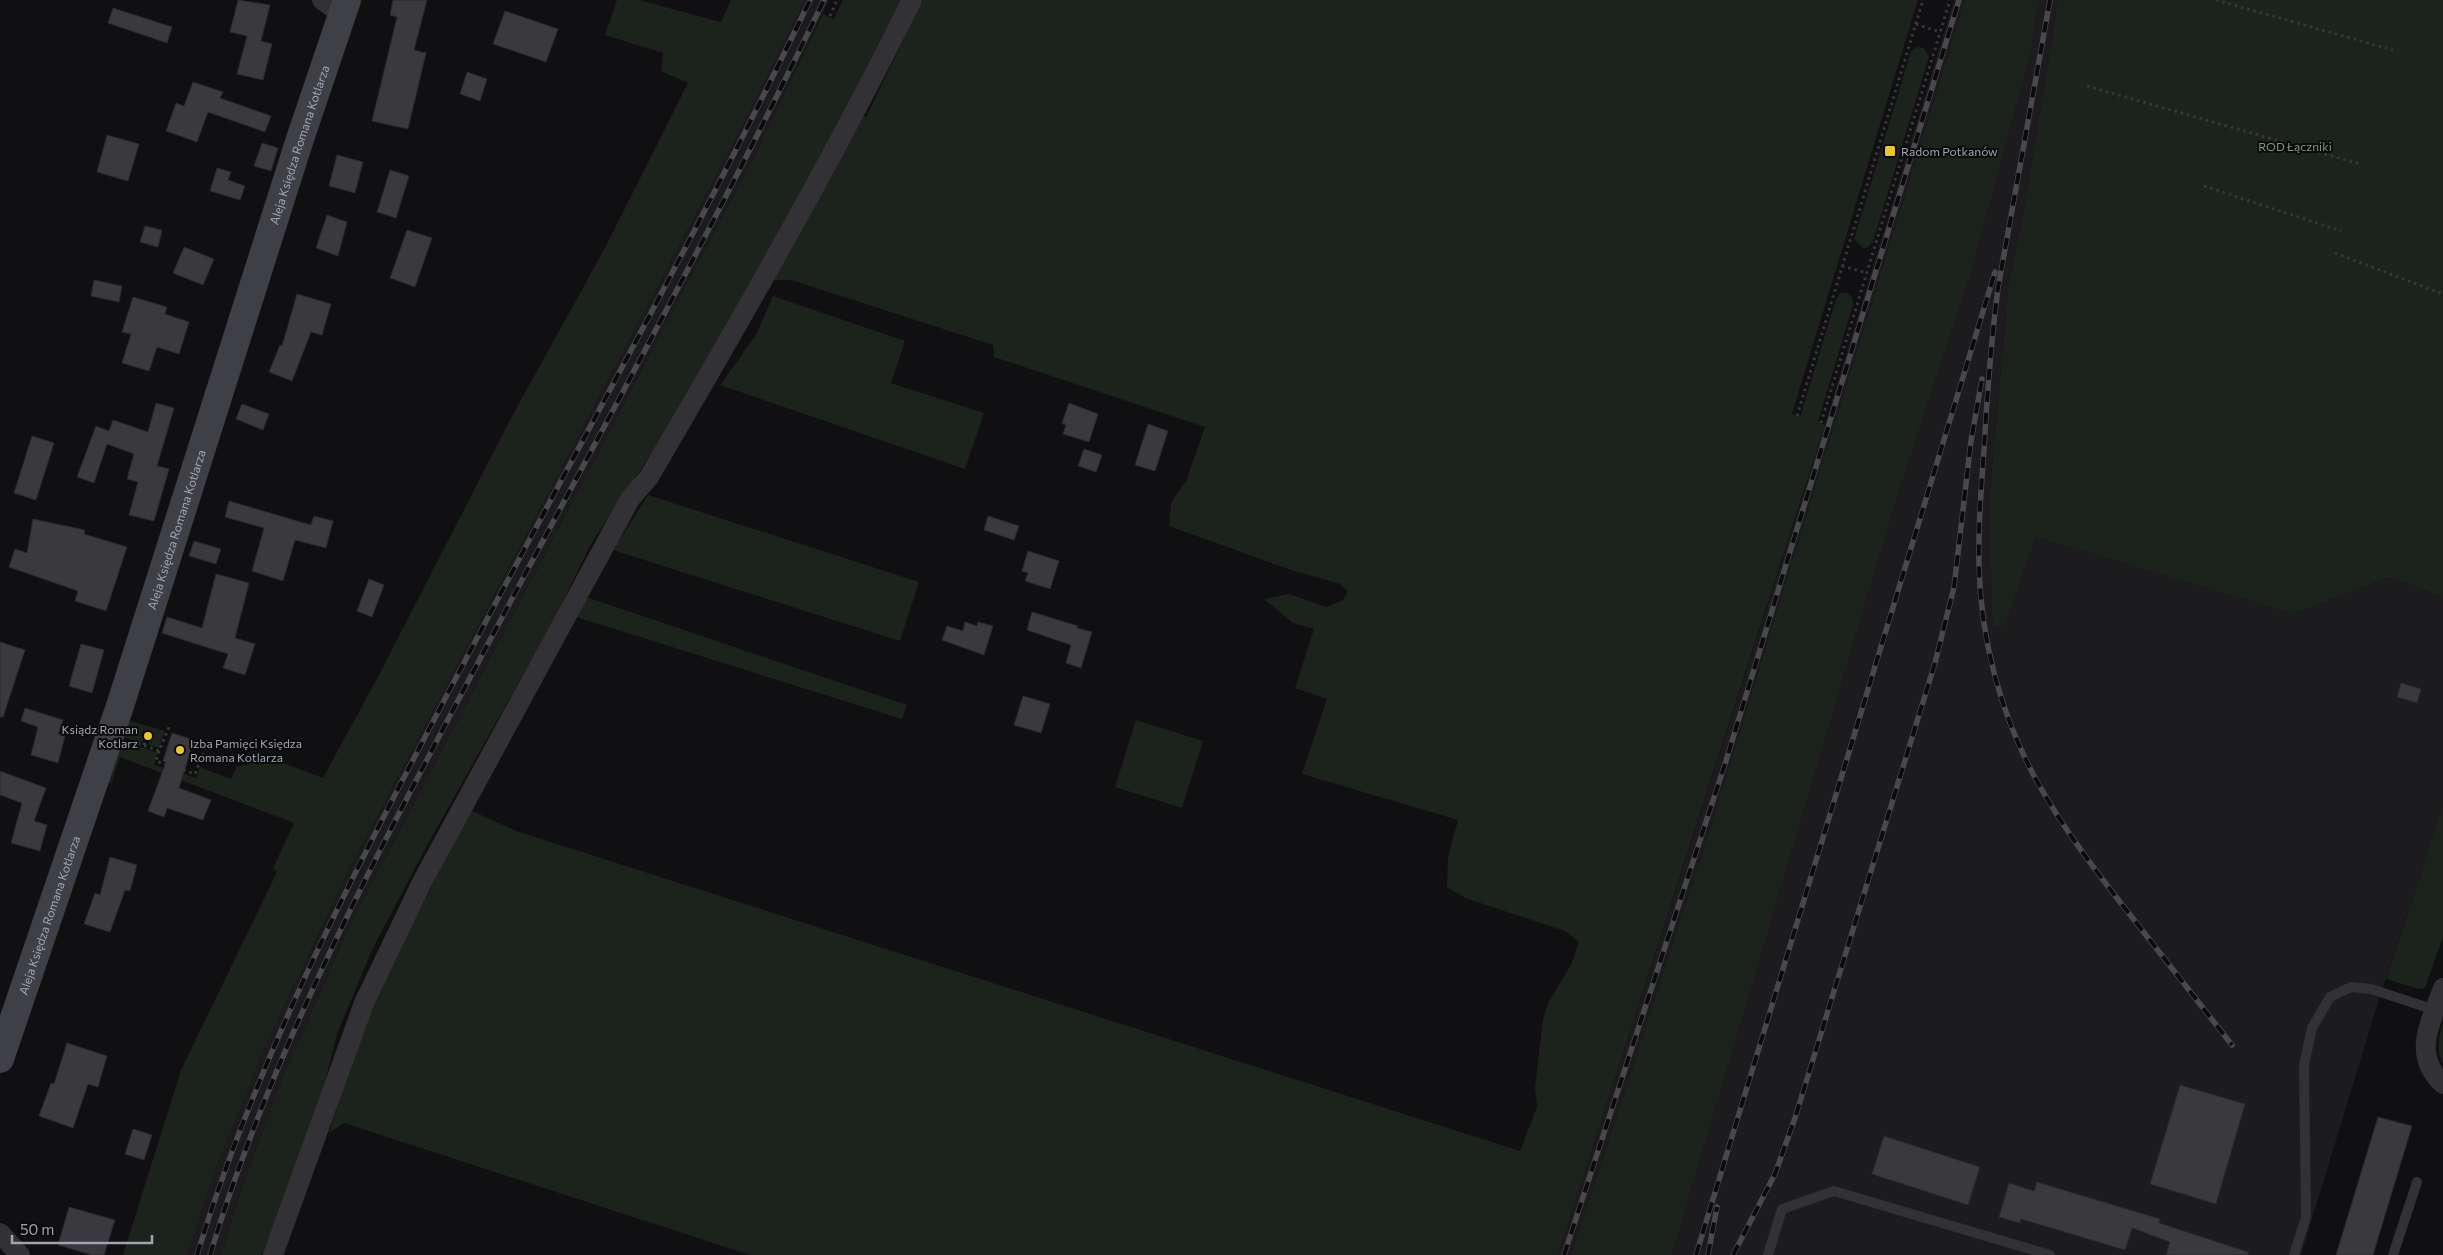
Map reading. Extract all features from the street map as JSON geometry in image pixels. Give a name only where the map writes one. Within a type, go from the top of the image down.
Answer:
[{"type":"street","points":[[273,1255],[364,1003],[422,882],[630,500],[649,477],[757,292],[876,73],[912,0]]},
{"type":"street","name":"Aleja Księdza Romana Kotlarza","points":[[0,1059],[120,706],[296,151],[337,5]]},
{"type":"street","points":[[2443,988],[2426,1036],[2425,1053],[2429,1067],[2443,1084]]},
{"type":"street","points":[[0,1233],[20,1255]]},
{"type":"lane","points":[[2294,1255],[2306,1216],[2304,1065],[2312,1028],[2330,997],[2350,988],[2371,989],[2435,1010]]},
{"type":"lane","points":[[2393,1255],[2417,1182]]},
{"type":"lane","points":[[1768,1255],[1782,1209],[1834,1191],[2050,1255]]},
{"type":"path","points":[[830,16],[837,0]]},
{"type":"path","points":[[1797,416],[1923,0]]},
{"type":"path","points":[[1821,423],[1950,0]]},
{"type":"path","points":[[2216,0],[2393,50]]},
{"type":"path","points":[[1916,24],[1940,32]]},
{"type":"path","points":[[2087,86],[2360,164]]},
{"type":"path","points":[[2204,186],[2341,231]]},
{"type":"path","points":[[2335,253],[2443,294]]},
{"type":"path","points":[[1842,266],[1867,273]]},
{"type":"path","points":[[169,727],[156,761],[195,774],[208,741]]},
{"type":"path","points":[[144,746],[147,737]]},
{"type":"path","points":[[128,740],[159,751]]},
{"type":"path","points":[[194,755],[202,758]]},
{"type":"shaded area","points":[[805,0],[829,0],[756,153],[349,927],[277,1091],[239,1197],[221,1255],[187,1255],[216,1169],[264,1049],[347,873],[737,136]]},
{"type":"shaded area","points":[[1954,0],[1965,0],[1700,861],[1571,1255],[1558,1255],[1807,483]]},
{"type":"shaded area","points":[[2039,0],[2058,0],[2024,207],[2008,289],[1989,502],[2005,625],[2036,537],[2293,614],[2389,577],[2443,597],[2443,805],[2380,996],[2301,1255],[1672,1255],[1898,494],[1970,277],[2031,52]]},
{"type":"green space","points":[[617,0],[639,0],[721,22],[731,0],[805,0],[737,136],[347,873],[264,1049],[216,1169],[187,1255],[123,1255],[181,1070],[277,872],[273,868],[294,823],[120,757],[111,784],[107,782],[121,740],[158,753],[154,765],[196,778],[200,767],[231,779],[237,766],[247,765],[252,751],[323,778],[380,673],[510,420],[607,244],[688,83],[661,71],[663,53],[605,35]]},
{"type":"green space","points":[[843,0],[902,0],[791,213],[673,421],[592,542],[553,621],[424,851],[372,950],[337,1034],[318,1110],[262,1255],[221,1255],[239,1197],[277,1091],[349,927],[756,153],[823,14],[834,19]]},
{"type":"green space","points":[[923,0],[1918,0],[1792,414],[1800,417],[1836,299],[1840,293],[1847,293],[1852,297],[1853,305],[1818,422],[1825,425],[1558,1255],[750,1255],[344,1123],[329,1133],[367,1013],[470,810],[516,831],[1520,1151],[1537,1107],[1535,1087],[1543,1019],[1548,1003],[1571,965],[1579,942],[1565,931],[1465,898],[1447,887],[1448,857],[1458,820],[1302,774],[1327,699],[1295,688],[1314,629],[1293,623],[1264,599],[1289,594],[1326,607],[1343,600],[1348,591],[1340,584],[1291,570],[1169,526],[1171,503],[1186,481],[1205,427],[994,357],[993,345],[791,280],[773,280],[861,115],[866,117]]},
{"type":"green space","points":[[1965,0],[2039,0],[2031,52],[1970,277],[1898,494],[1672,1255],[1571,1255],[1700,861]]},
{"type":"green space","name":"ROD Łączniki","points":[[2058,0],[2443,0],[2443,597],[2389,577],[2293,614],[2036,537],[2005,625],[1993,627],[1989,502],[2008,289],[2024,207]]},
{"type":"green space","points":[[1917,47],[1924,48],[1929,57],[1873,242],[1867,248],[1863,248],[1854,239],[1911,51]]},
{"type":"green space","points":[[773,296],[905,341],[891,383],[984,413],[965,469],[720,385],[756,335]]},
{"type":"green space","points":[[648,495],[919,582],[900,641],[613,550]]},
{"type":"green space","points":[[586,597],[907,705],[902,719],[576,617]]},
{"type":"green space","points":[[127,720],[165,731],[159,748],[148,745],[152,733],[143,730],[141,736],[144,738],[142,743],[121,736]]},
{"type":"green space","points":[[1136,720],[1203,741],[1182,808],[1115,787]]},
{"type":"green space","points":[[2443,805],[2443,937],[2425,988],[2418,989],[2386,979]]},
{"type":"green space","points":[[2443,1020],[2443,1063],[2439,1048]]},
{"type":"building","points":[[238,0],[270,5],[261,41],[272,44],[263,80],[237,74],[247,36],[230,32]]},
{"type":"building","points":[[393,0],[427,0],[414,50],[426,53],[408,129],[372,121],[397,17],[390,15]]},
{"type":"building","points":[[113,8],[172,27],[167,43],[108,23]]},
{"type":"building","points":[[505,11],[558,29],[546,62],[493,44]]},
{"type":"building","points":[[467,72],[487,79],[480,101],[460,94]]},
{"type":"building","points":[[193,82],[223,92],[220,98],[271,116],[265,132],[208,112],[197,142],[166,131],[176,103],[184,106]]},
{"type":"building","points":[[107,135],[139,144],[128,181],[97,172]]},
{"type":"building","points":[[262,143],[278,148],[271,171],[254,166]]},
{"type":"building","points":[[337,155],[363,162],[355,193],[329,186]]},
{"type":"building","points":[[217,168],[231,172],[228,180],[245,186],[240,200],[210,191]]},
{"type":"building","points":[[390,170],[409,176],[396,218],[377,212]]},
{"type":"building","points":[[327,215],[347,222],[338,256],[316,248]]},
{"type":"building","points":[[145,226],[162,230],[158,247],[140,242]]},
{"type":"building","points":[[407,230],[432,238],[415,287],[390,278]]},
{"type":"building","points":[[184,247],[214,259],[203,285],[173,273]]},
{"type":"building","points":[[94,280],[122,286],[119,302],[91,296]]},
{"type":"building","points":[[297,294],[331,304],[322,335],[311,332],[292,381],[269,372],[280,345],[282,346]]},
{"type":"building","points":[[133,297],[167,307],[165,314],[189,322],[179,354],[157,347],[149,371],[122,363],[131,334],[122,332]]},
{"type":"building","points":[[156,403],[174,408],[157,466],[169,469],[154,521],[129,515],[138,482],[127,479],[134,454],[107,444],[94,483],[77,477],[96,426],[109,431],[113,420],[148,432]]},
{"type":"building","points":[[1069,403],[1098,414],[1089,442],[1063,434],[1066,425],[1062,423]]},
{"type":"building","points":[[242,404],[269,414],[263,430],[236,419]]},
{"type":"building","points":[[1148,424],[1168,431],[1155,471],[1135,465]]},
{"type":"building","points":[[32,436],[54,443],[36,500],[14,493]]},
{"type":"building","points":[[1084,449],[1102,455],[1096,472],[1078,466]]},
{"type":"building","points":[[229,501],[311,525],[314,516],[333,521],[326,548],[295,540],[283,581],[252,571],[264,528],[225,517]]},
{"type":"building","points":[[988,516],[1019,526],[1014,540],[984,530]]},
{"type":"building","points":[[33,519],[85,530],[84,534],[127,547],[106,611],[75,601],[78,591],[9,567],[15,549],[27,553]]},
{"type":"building","points":[[194,541],[221,549],[216,564],[189,556]]},
{"type":"building","points":[[1028,551],[1059,561],[1050,589],[1025,581],[1028,573],[1022,571]]},
{"type":"building","points":[[216,574],[249,583],[235,638],[255,644],[245,675],[223,668],[228,654],[162,633],[167,617],[202,628]]},
{"type":"building","points":[[369,579],[384,585],[372,617],[357,611]]},
{"type":"building","points":[[1032,612],[1092,632],[1081,668],[1066,663],[1071,645],[1027,630]]},
{"type":"building","points":[[965,622],[977,626],[978,622],[993,626],[984,655],[942,640],[947,626],[963,631]]},
{"type":"building","points":[[0,642],[25,650],[3,717],[0,717]]},
{"type":"building","points":[[81,644],[104,650],[92,693],[69,686]]},
{"type":"building","points":[[2401,683],[2421,689],[2417,703],[2397,697]]},
{"type":"building","points":[[1023,696],[1050,704],[1041,733],[1014,725]]},
{"type":"building","points":[[25,708],[63,720],[58,734],[65,736],[58,763],[31,755],[38,727],[21,721]]},
{"type":"building","points":[[172,733],[194,740],[179,788],[211,800],[203,820],[167,808],[164,817],[148,811],[166,762],[163,761]]},
{"type":"building","points":[[0,771],[46,788],[34,821],[47,825],[40,851],[11,843],[22,803],[0,795]]},
{"type":"building","points":[[110,857],[137,865],[130,891],[125,890],[110,932],[84,924],[95,893],[100,895]]},
{"type":"building","points":[[67,1043],[107,1056],[98,1087],[88,1084],[73,1128],[39,1116],[51,1083],[54,1084]]},
{"type":"building","points":[[2180,1085],[2245,1104],[2216,1204],[2150,1184]]},
{"type":"building","points":[[2378,1117],[2412,1126],[2373,1255],[2336,1255]]},
{"type":"building","points":[[133,1129],[152,1135],[144,1160],[125,1154]]},
{"type":"building","points":[[1884,1136],[1980,1167],[1968,1205],[1872,1174]]},
{"type":"building","points":[[2037,1182],[2160,1219],[2159,1223],[2248,1252],[2248,1255],[2166,1255],[2170,1242],[2132,1228],[2125,1250],[2021,1219],[2020,1223],[1999,1217],[2009,1183],[2034,1191]]},
{"type":"building","points":[[69,1207],[115,1220],[104,1255],[92,1255],[58,1245]]},
{"type":"railway","points":[[197,1255],[220,1184],[246,1115],[274,1047],[335,913],[436,716],[720,181],[810,0]]},
{"type":"railway","points":[[210,1255],[233,1184],[259,1114],[318,977],[384,843],[453,710],[735,179],[824,0]]},
{"type":"railway","points":[[1564,1255],[1725,764],[1959,0]]},
{"type":"railway","points":[[2050,0],[1998,288],[1991,349],[1979,535],[1980,591],[1983,620],[1988,648],[2003,704],[2013,731],[2038,783],[2070,835],[2094,868],[2232,1045]]},
{"type":"railway","points":[[1696,1255],[1995,272]]},
{"type":"railway","points":[[1733,1255],[1775,1174],[1795,1118],[1935,663],[1954,587],[1971,441],[1982,379]]},
{"type":"railway","points":[[1708,1255],[1717,1207]]},
{"type":"place","name":"Radom Potkanów","points":[[1890,151]]},
{"type":"place","name":"Ksiądz Roman Kotlarz","points":[[148,736]]},
{"type":"place","name":"Izba Pamięci Księdza Romana Kotlarza","points":[[180,750]]}]
